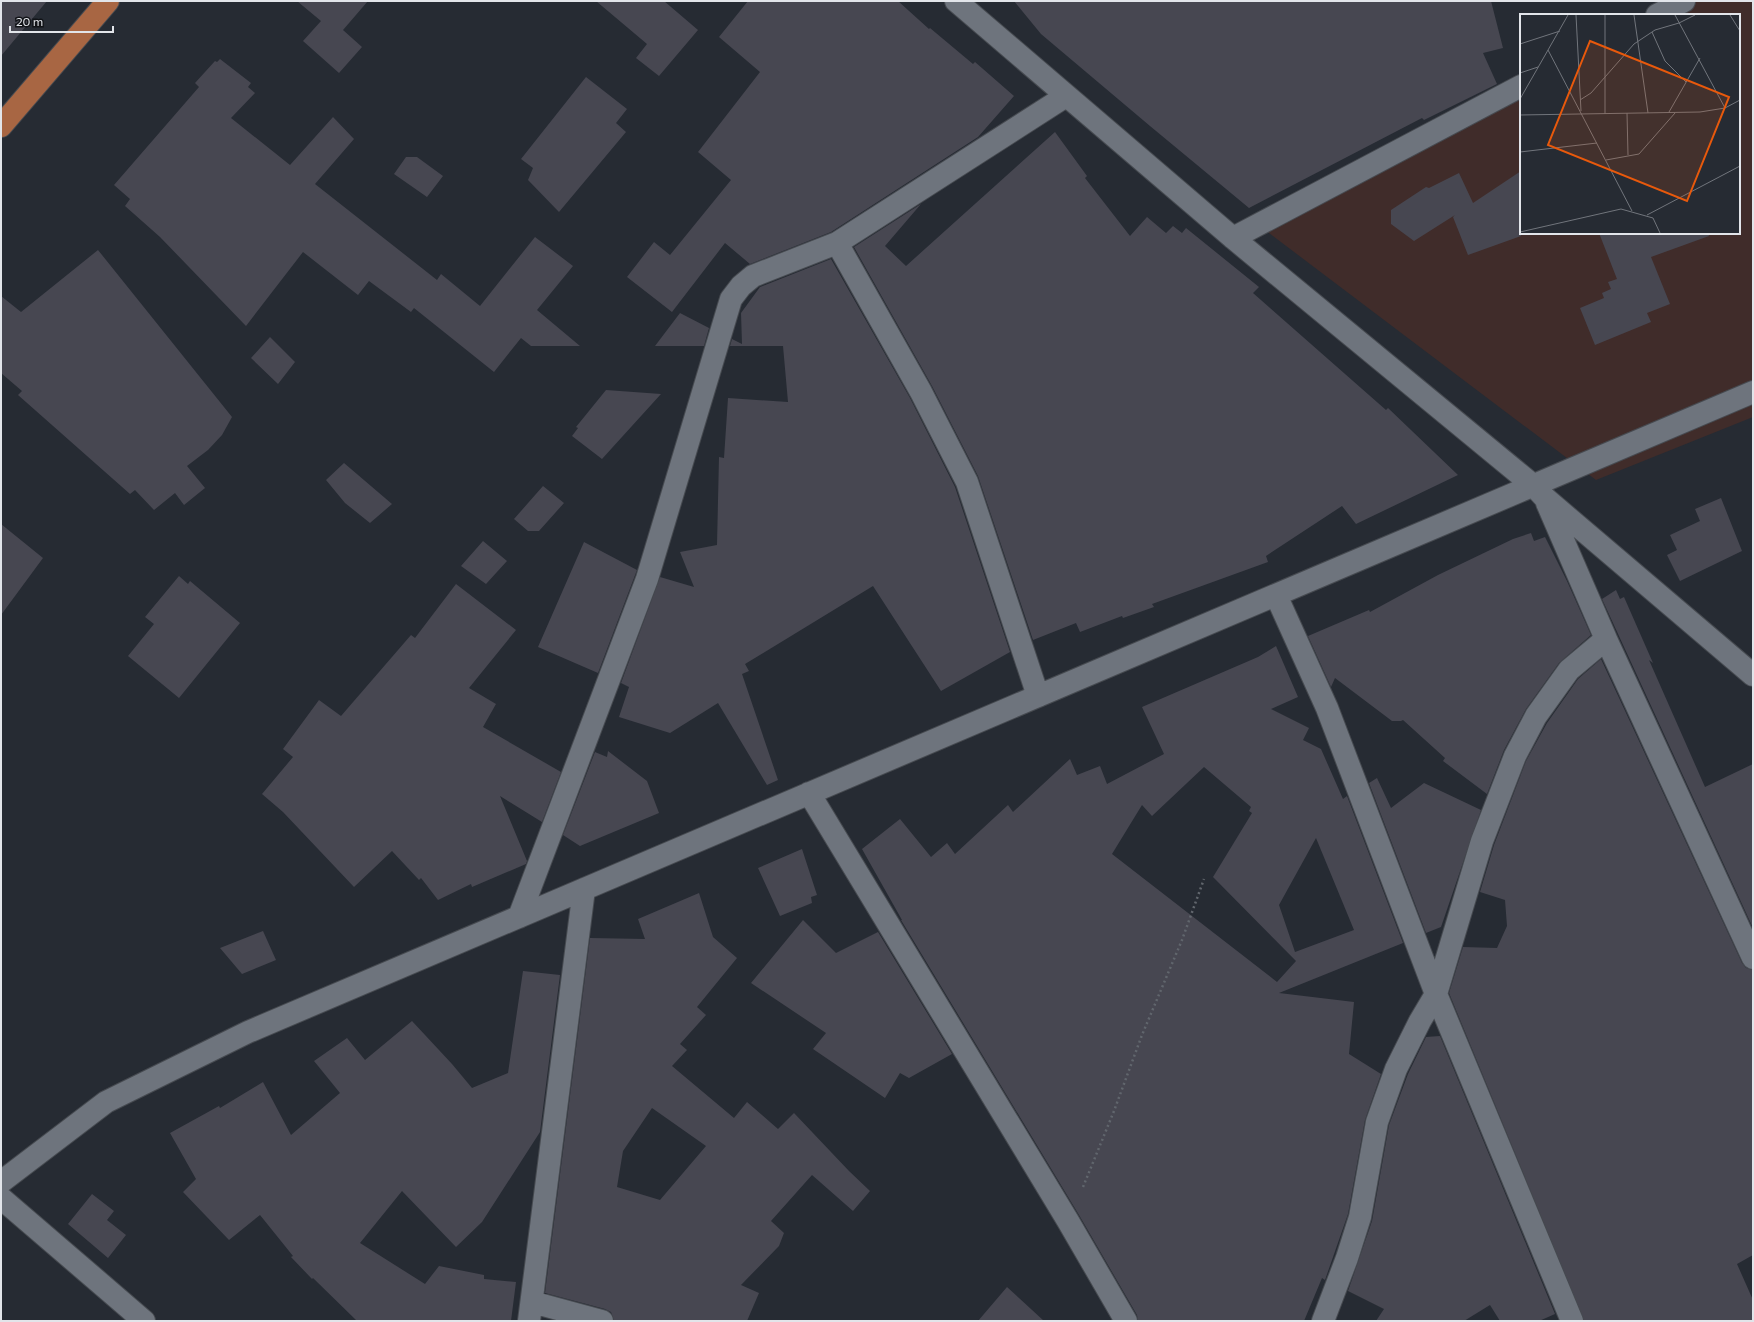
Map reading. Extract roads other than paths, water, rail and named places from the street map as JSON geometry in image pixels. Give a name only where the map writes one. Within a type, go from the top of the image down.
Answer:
[{"type":"main road","points":[[1,126],[108,1]]},
{"type":"street","points":[[956,1],[1233,238],[1539,492],[1753,675]]},
{"type":"street","points":[[1659,14],[1684,1]]},
{"type":"street","points":[[1233,238],[1520,87]]},
{"type":"street","points":[[519,916],[647,579],[731,299],[741,286],[753,276],[838,243],[1066,96]]},
{"type":"street","points":[[838,243],[921,392],[967,482],[1038,696]]},
{"type":"street","points":[[1,1182],[106,1102],[248,1032],[1276,595],[1539,492],[1753,392]]},
{"type":"street","points":[[1539,492],[1753,958]]},
{"type":"street","points":[[1276,595],[1327,708],[1436,994],[1572,1321]]},
{"type":"street","points":[[1322,1321],[1347,1258],[1360,1217],[1377,1122],[1396,1069],[1420,1021],[1436,994],[1482,841],[1515,756],[1536,716],[1569,670],[1606,640]]},
{"type":"street","points":[[809,793],[1068,1221],[1126,1321]]},
{"type":"street","points":[[584,889],[530,1311],[602,1321]]},
{"type":"street","points":[[1,1198],[144,1321]]}]
